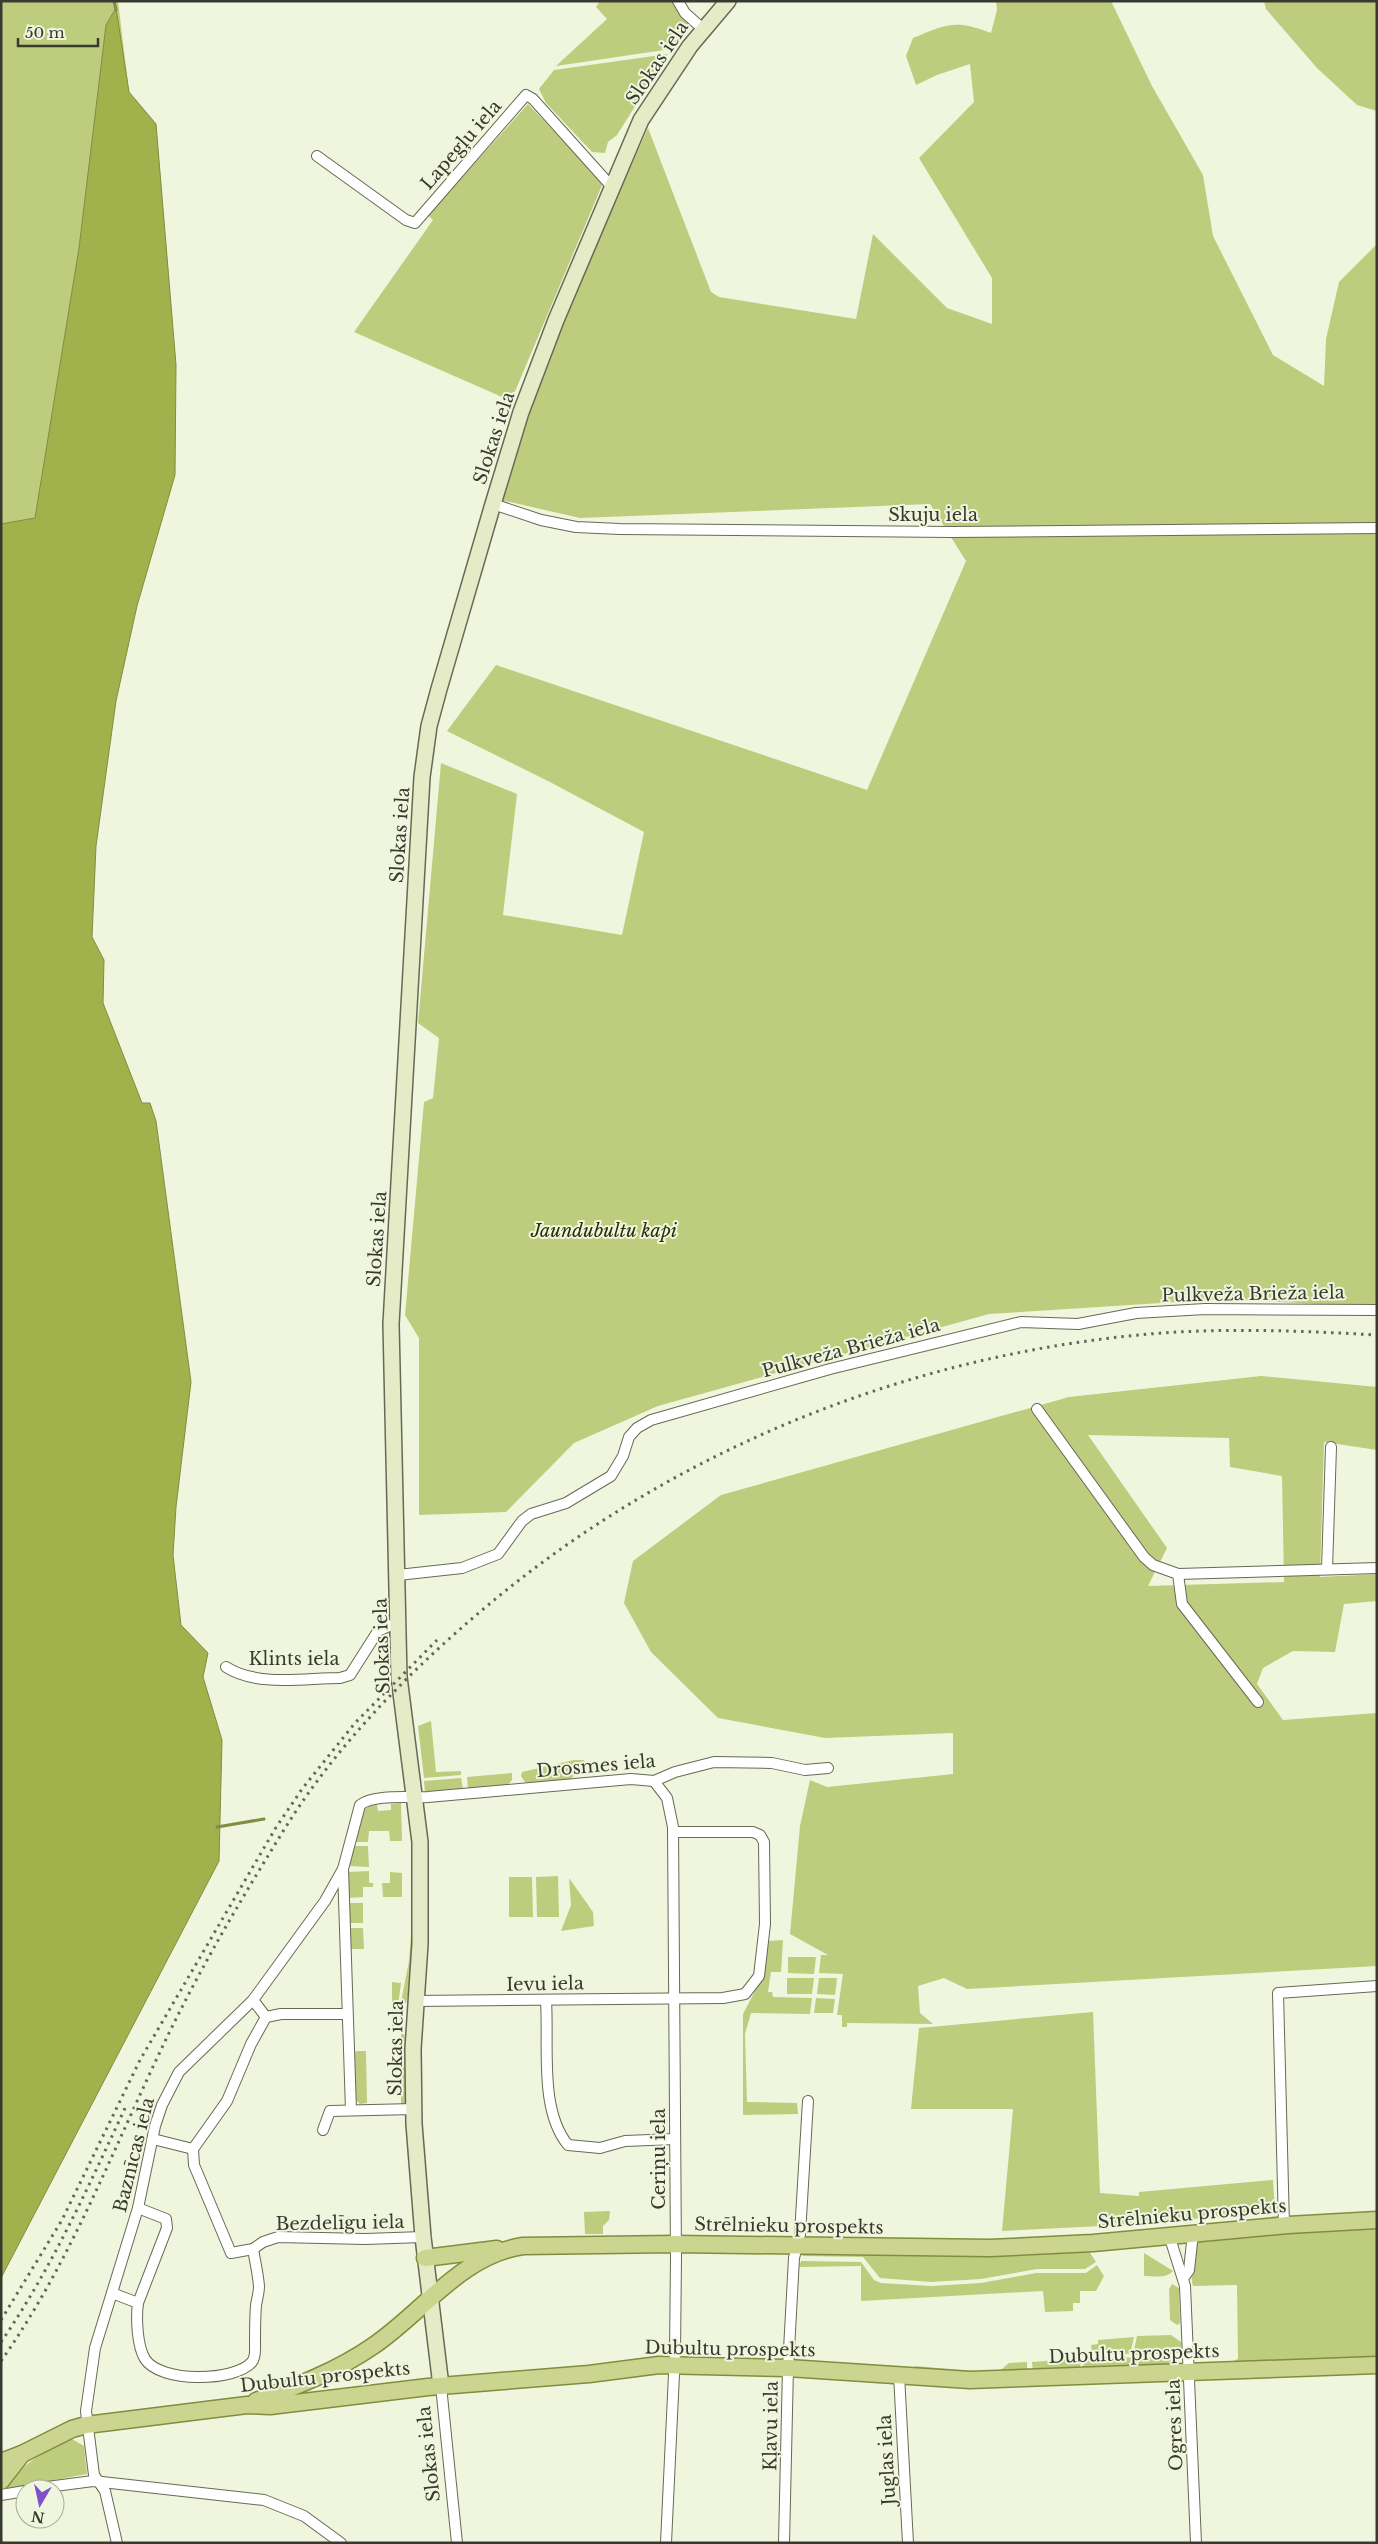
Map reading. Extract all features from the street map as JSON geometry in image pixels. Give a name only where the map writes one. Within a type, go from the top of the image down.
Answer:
[{"type":"main road","name":"Slokas iela","points":[[441,2386],[422,2237],[414,2109],[413,2049],[421,1874],[416,1797],[400,1687],[391,1303],[422,777],[429,726],[493,504],[520,412],[556,320],[642,120],[662,86],[703,29],[728,1]]},
{"type":"main road","name":"Strēlnieku prospekts","points":[[247,2405],[319,2378],[343,2365],[386,2337],[430,2298],[479,2262],[504,2249],[523,2246],[675,2244],[990,2248],[1083,2243],[1377,2220]]},
{"type":"main road","points":[[425,2258],[504,2249]]},
{"type":"main road","name":"Dubultu prospekts","points":[[1,2462],[22,2454],[72,2428],[86,2425],[247,2405],[270,2406],[441,2386],[674,2364],[788,2368],[970,2380],[1377,2365]]},
{"type":"main road","points":[[318,2399],[315,2391],[319,2378]]},
{"type":"main road","points":[[1,2481],[22,2454]]},
{"type":"street","points":[[678,1],[685,12],[703,29]]},
{"type":"street","name":"Lapegļu iela","points":[[317,156],[406,220],[415,223],[526,95],[533,99],[612,187]]},
{"type":"street","name":"Skuju iela","points":[[493,504],[541,520],[576,527],[620,529],[952,532],[1377,528]]},
{"type":"street","name":"Pulkveža Brieža iela","points":[[398,1575],[462,1568],[498,1554],[522,1521],[531,1514],[566,1503],[611,1476],[618,1467],[629,1437],[637,1428],[652,1420],[830,1368],[1022,1322],[1078,1324],[1136,1313],[1205,1309],[1377,1310]]},
{"type":"street","points":[[1036,1409],[1144,1557],[1153,1564],[1178,1574],[1377,1568]]},
{"type":"street","points":[[1328,1569],[1331,1447]]},
{"type":"street","points":[[1178,1574],[1182,1604],[1258,1702]]},
{"type":"street","name":"Klints iela","points":[[226,1667],[239,1676],[260,1679],[340,1678],[350,1674],[378,1631],[398,1622]]},
{"type":"street","name":"Drosmes iela","points":[[365,1800],[631,1779],[654,1781],[676,1772],[714,1762],[772,1763],[805,1770],[828,1768]]},
{"type":"street","name":"Ceriņu iela","points":[[654,1781],[670,1805],[673,1832],[674,2364],[666,2543]]},
{"type":"street","name":"Baznīcas iela","points":[[118,2543],[105,2491],[94,2475],[86,2425],[86,2411],[95,2348],[138,2208],[162,2105],[179,2072],[252,2000],[325,1901],[344,1868],[357,1811],[365,1800]]},
{"type":"street","name":"Ievu iela","points":[[415,2001],[723,1998],[745,1994],[759,1976],[765,1924],[764,1842],[760,1835],[752,1832],[673,1832]]},
{"type":"street","points":[[344,1868],[346,2014],[352,2069],[351,2110]]},
{"type":"street","points":[[1284,2226],[1278,1993],[1377,1986]]},
{"type":"street","points":[[252,2000],[266,2017]]},
{"type":"street","points":[[546,2001],[550,2106],[560,2135],[568,2145],[600,2148],[625,2141],[675,2139]]},
{"type":"street","points":[[266,2017],[281,2014],[346,2014]]},
{"type":"street","points":[[153,2139],[194,2149],[227,2101],[266,2017]]},
{"type":"street","name":"Kļavu iela","points":[[784,2543],[788,2368],[794,2258],[800,2234],[808,2101]]},
{"type":"street","points":[[323,2130],[330,2111],[414,2109]]},
{"type":"street","name":"Bezdelīgu iela","points":[[194,2149],[194,2166],[232,2253],[253,2249],[263,2242],[278,2237],[365,2239],[422,2237]]},
{"type":"street","points":[[138,2208],[161,2215],[166,2219],[167,2228],[138,2303],[137,2314],[142,2350],[145,2359],[151,2365],[174,2374],[192,2377],[216,2376],[239,2370],[252,2362],[255,2352],[255,2318],[259,2289],[253,2249]]},
{"type":"street","name":"Ogres iela","points":[[1184,2277],[1188,2270],[1193,2233]]},
{"type":"street","name":"Ogres iela","points":[[1169,2235],[1178,2269],[1184,2277],[1190,2373],[1196,2543]]},
{"type":"street","points":[[112,2293],[138,2303]]},
{"type":"street","name":"Juglas iela","points":[[899,2375],[908,2543]]},
{"type":"street","name":"Slokas iela","points":[[441,2386],[457,2543]]},
{"type":"street","points":[[65,2484],[84,2481],[99,2482],[264,2500],[304,2516],[341,2543]]},
{"type":"street","points":[[1,2495],[15,2493]]},
{"type":"green space","points":[[1,1],[118,1],[129,92],[156,124],[176,365],[35,518],[1,524]]},
{"type":"green space","points":[[600,1],[672,1],[690,25],[671,49],[556,66],[607,19],[596,7]]},
{"type":"green space","name":"Jaundubultu kapi","points":[[996,1],[1111,1],[1152,86],[1203,175],[1213,236],[1273,355],[1324,386],[1326,339],[1339,282],[1377,244],[1377,1307],[1224,1299],[989,1314],[658,1406],[574,1443],[506,1512],[419,1515],[419,1338],[405,1315],[424,1102],[433,1098],[439,1038],[418,1023],[441,763],[517,794],[503,915],[622,935],[644,832],[548,781],[447,731],[496,665],[867,790],[966,561],[930,504],[580,518],[501,500],[516,426],[648,128],[711,292],[719,297],[856,319],[873,234],[947,308],[992,324],[992,278],[919,158],[974,102],[970,64],[937,75],[916,85],[906,56],[913,38],[934,29],[959,25],[991,33],[997,10]]},
{"type":"green space","points":[[1264,1],[1377,1],[1377,111],[1357,105],[1317,68],[1266,9]]},
{"type":"green space","points":[[668,54],[617,135],[608,142],[605,153],[592,152],[546,103],[539,89],[554,70]]},
{"type":"green space","points":[[528,104],[603,183],[511,401],[354,332],[433,220],[428,215]]},
{"type":"green space","points":[[1261,1376],[1377,1387],[1377,1450],[1324,1442],[1320,1577],[1377,1574],[1377,1601],[1344,1604],[1335,1652],[1293,1651],[1263,1668],[1257,1684],[1283,1720],[1377,1713],[1377,1966],[967,1989],[944,1978],[918,1986],[920,2013],[933,2024],[847,2023],[847,2027],[842,2027],[842,2015],[837,2015],[843,1974],[819,1973],[821,1955],[828,1955],[790,1934],[800,1826],[810,1780],[827,1787],[953,1774],[953,1733],[825,1738],[718,1718],[651,1652],[624,1603],[633,1561],[721,1495],[1069,1397]],"holes":[[[1088,1435],[1229,1438],[1230,1467],[1282,1476],[1284,1582],[1148,1586],[1167,1548]]]},
{"type":"green space","points":[[431,1721],[436,1772],[461,1771],[461,1775],[424,1778],[418,1726]]},
{"type":"green space","points":[[574,1760],[584,1760],[585,1763],[575,1763],[575,1775],[570,1779],[531,1783],[525,1782],[521,1776],[522,1772]]},
{"type":"green space","points":[[512,1773],[512,1780],[507,1786],[468,1789],[467,1777]]},
{"type":"green space","points":[[461,1778],[463,1789],[425,1793],[424,1781]]},
{"type":"green space","points":[[401,1803],[402,1841],[390,1841],[389,1831],[369,1831],[368,1842],[353,1842],[359,1818],[365,1809],[377,1805],[378,1811],[391,1810],[391,1804]]},
{"type":"green space","points":[[352,1846],[368,1846],[369,1867],[348,1866]]},
{"type":"green space","points":[[369,1871],[369,1883],[373,1883],[373,1887],[363,1887],[363,1897],[348,1898],[349,1872]]},
{"type":"green space","points":[[390,1872],[402,1873],[402,1897],[383,1897],[382,1883],[390,1883]]},
{"type":"green space","points":[[558,1876],[559,1917],[537,1917],[536,1877]]},
{"type":"green space","points":[[509,1877],[532,1877],[533,1917],[509,1917]]},
{"type":"green space","points":[[569,1878],[593,1912],[594,1926],[561,1931],[571,1905]]},
{"type":"green space","points":[[349,1903],[363,1903],[363,1923],[349,1923]]},
{"type":"green space","points":[[413,1906],[415,1908],[411,1983],[406,2003],[401,2002],[409,1961]]},
{"type":"green space","points":[[349,1928],[363,1928],[364,1949],[349,1949]]},
{"type":"green space","points":[[783,1940],[781,1972],[771,1972],[768,1992],[772,1992],[773,1997],[812,1998],[810,2014],[751,2013],[745,2034],[747,2102],[797,2103],[798,2114],[743,2115],[743,2014],[764,1974],[769,1941]]},
{"type":"green space","points":[[788,1957],[816,1957],[814,1974],[788,1973]]},
{"type":"green space","points":[[787,1978],[814,1978],[812,1994],[787,1994]]},
{"type":"green space","points":[[819,1978],[837,1978],[835,1995],[817,1994]]},
{"type":"green space","points":[[392,1982],[401,1983],[395,2029],[392,2030]]},
{"type":"green space","points":[[816,1998],[835,1999],[833,2013],[814,2013]]},
{"type":"green space","points":[[1093,2012],[1100,2193],[1139,2196],[1139,2192],[1273,2180],[1275,2212],[1122,2225],[1002,2231],[1013,2109],[911,2109],[919,2028]]},
{"type":"green space","points":[[401,2033],[404,2034],[407,2054],[405,2105],[401,2105]]},
{"type":"green space","points":[[366,2051],[367,2103],[360,2104],[354,2098],[352,2053]]},
{"type":"green space","points":[[610,2211],[609,2220],[603,2226],[603,2234],[585,2234],[584,2212]]},
{"type":"green space","points":[[1377,2225],[1377,2359],[1229,2363],[1238,2359],[1237,2285],[1193,2286],[1191,2274],[1192,2260],[1196,2247],[1202,2237]]},
{"type":"green space","points":[[1087,2248],[1096,2262],[1085,2269],[1037,2269],[981,2279],[931,2282],[880,2278],[863,2257],[802,2256],[806,2252]]},
{"type":"green space","points":[[1144,2253],[1173,2271],[1163,2276],[1144,2276]]},
{"type":"green space","points":[[801,2261],[861,2262],[874,2280],[881,2283],[931,2286],[981,2283],[1036,2273],[1086,2273],[1097,2265],[1104,2276],[1096,2291],[1080,2291],[1080,2303],[1073,2303],[1073,2311],[1045,2312],[1043,2291],[861,2301],[861,2266],[799,2267]]},
{"type":"green space","points":[[1172,2284],[1179,2288],[1180,2323],[1177,2325],[1170,2320],[1169,2289]]},
{"type":"green space","points":[[1171,2335],[1181,2342],[1182,2353],[1133,2355],[1137,2336]]},
{"type":"green space","points":[[1134,2337],[1130,2354],[1092,2353],[1091,2345],[1098,2344],[1098,2340]]},
{"type":"green space","points":[[1176,2357],[1176,2368],[1082,2371],[1085,2358]]},
{"type":"green space","points":[[1082,2358],[1079,2371],[1033,2373],[1032,2362]]},
{"type":"green space","points":[[1027,2362],[1027,2373],[998,2375],[912,2370],[915,2366],[997,2373],[1009,2363]]},
{"type":"green space","points":[[72,2439],[84,2446],[87,2474],[60,2479],[15,2479],[15,2488],[2,2490],[26,2465],[51,2449]]},
{"type":"shaded area","points":[[116,8],[129,92],[156,124],[176,365],[175,475],[137,606],[116,701],[96,846],[92,937],[104,960],[103,1003],[142,1103],[150,1103],[156,1121],[191,1382],[176,1507],[173,1555],[181,1625],[208,1653],[203,1677],[222,1740],[219,1861],[1,2278],[1,524],[35,518],[79,248],[106,25]]},
{"type":"waterway","points":[[114,1],[116,10]]},
{"type":"waterway","points":[[217,1827],[264,1819]]},
{"type":"railway","points":[[1,2361],[25,2325],[68,2249],[159,2054],[204,1966],[253,1881],[306,1796],[349,1741],[422,1664],[474,1617],[548,1558],[627,1506],[709,1460],[795,1420],[884,1388],[975,1362],[1068,1344],[1162,1333],[1270,1331],[1377,1335]]},
{"type":"railway","points":[[1,2320],[62,2220],[140,2060],[275,1829],[302,1789],[355,1723],[437,1640]]},
{"type":"railway","points":[[1,2342],[53,2256],[127,2104]]}]
